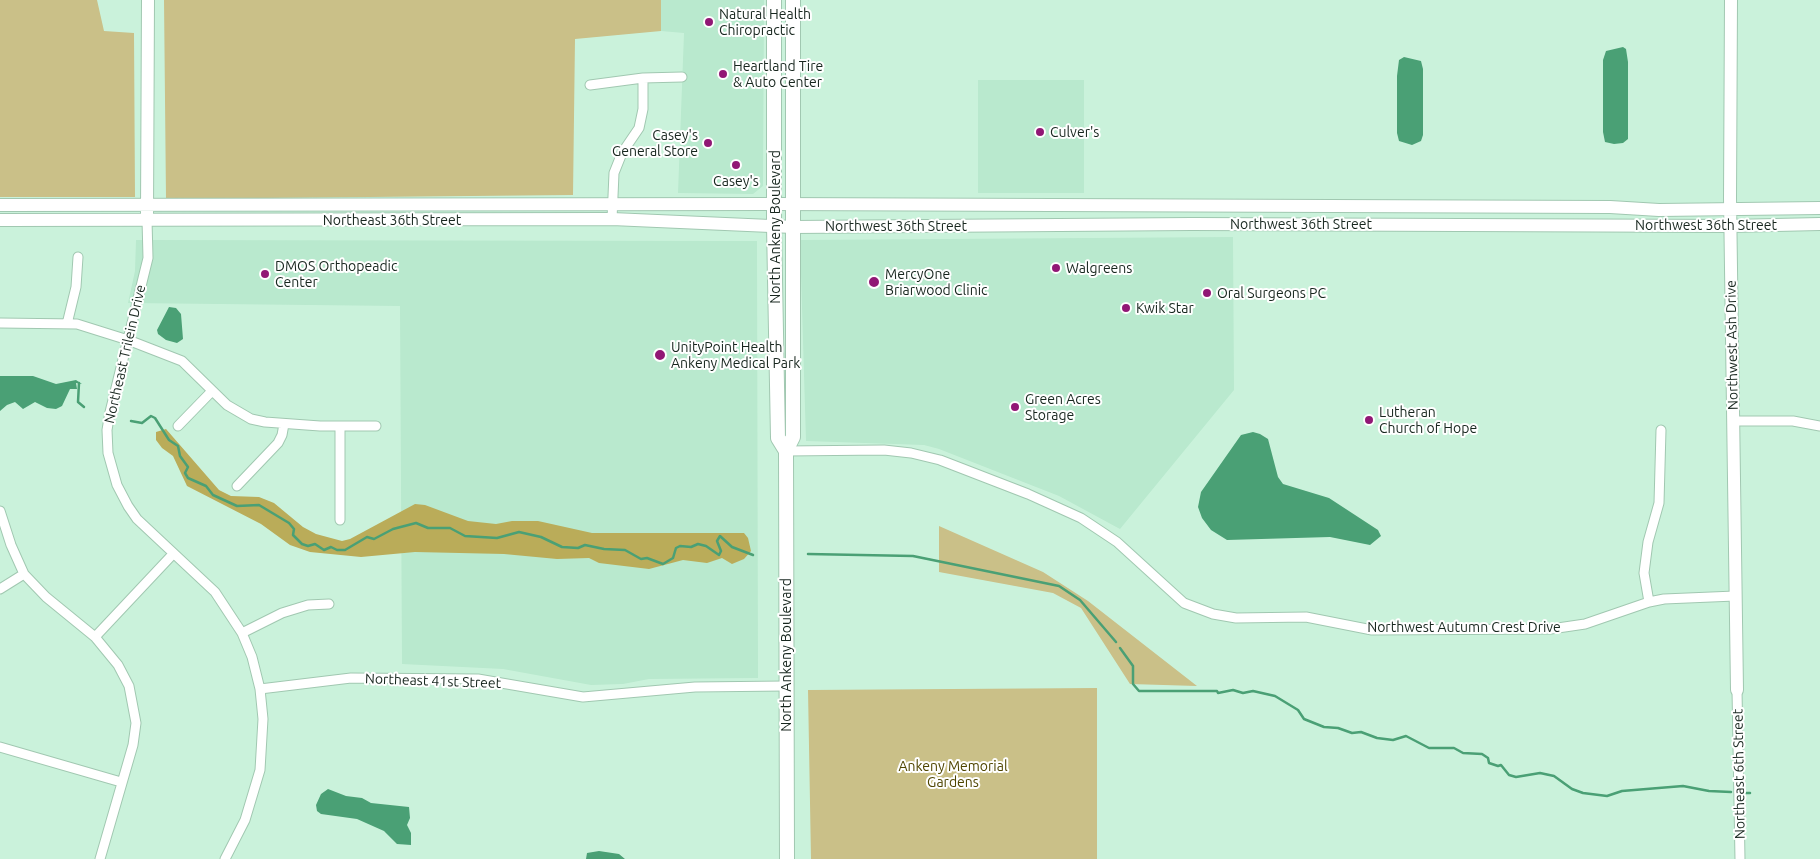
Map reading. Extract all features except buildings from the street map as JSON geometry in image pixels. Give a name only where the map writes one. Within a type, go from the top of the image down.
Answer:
[{"type":"main road","name":"Northeast Trilein Drive","points":[[147,220],[148,0]]},
{"type":"main road","name":"North Ankeny Boulevard","points":[[774,0],[793,437],[786,451],[785,686],[787,859]]},
{"type":"main road","name":"North Ankeny Boulevard","points":[[783,204],[793,0]]},
{"type":"main road","name":"Northwest Ash Drive","points":[[1731,0],[1730,210],[1737,690]]},
{"type":"main road","name":"Northeast 36th Street","points":[[0,205],[783,204]]},
{"type":"main road","name":"Northwest 36th Street","points":[[783,204],[1730,210],[1820,208]]},
{"type":"main road","name":"Northeast 36th Street","points":[[0,220],[612,219],[783,226]]},
{"type":"main road","name":"Northwest 36th Street","points":[[783,226],[1162,224],[1731,226],[1820,224]]},
{"type":"street","points":[[590,85],[643,78],[682,77]]},
{"type":"street","points":[[612,219],[614,173],[617,162],[635,137],[642,117],[643,78]]},
{"type":"street","name":"Northeast Trilein Drive","points":[[147,220],[148,258],[107,430],[110,468],[117,485],[138,519],[215,592],[242,633],[252,657],[260,689],[263,744],[257,784],[245,820],[224,859]]},
{"type":"street","points":[[68,324],[76,287],[78,256]]},
{"type":"street","points":[[0,323],[68,324],[91,327],[128,340],[182,361],[212,391],[240,414],[265,422],[340,427],[376,426]]},
{"type":"street","points":[[178,426],[212,391]]},
{"type":"street","points":[[1733,421],[1793,421],[1820,426]]},
{"type":"street","points":[[237,486],[278,443],[284,424]]},
{"type":"street","points":[[340,427],[340,520]]},
{"type":"street","points":[[1649,602],[1644,573],[1648,542],[1659,503],[1661,430]]},
{"type":"street","name":"Northwest Autumn Crest Drive","points":[[786,451],[884,450],[911,453],[958,467],[1028,494],[1081,518],[1117,542],[1184,603],[1213,614],[1236,618],[1306,617],[1372,630],[1551,629],[1585,624],[1649,602],[1680,597],[1736,596]]},
{"type":"street","points":[[0,511],[11,545],[24,574],[46,597],[95,636],[118,664],[129,686],[136,722],[133,744],[100,859]]},
{"type":"street","points":[[95,636],[173,554]]},
{"type":"street","points":[[0,589],[24,574]]},
{"type":"street","points":[[242,633],[282,614],[308,605],[329,604]]},
{"type":"street","name":"Northeast 41st Street","points":[[260,689],[351,678],[478,680],[583,697],[695,687],[785,686]]},
{"type":"street","name":"Northeast 6th Street","points":[[1737,690],[1740,859]]},
{"type":"street","points":[[0,748],[122,782]]},
{"type":"shaded area","points":[[661,0],[764,0],[763,186],[753,194],[678,193],[684,33],[661,31]]},
{"type":"shaded area","points":[[1623,47],[1626,49],[1628,62],[1628,139],[1623,143],[1614,144],[1605,142],[1603,132],[1603,60],[1606,51]]},
{"type":"shaded area","points":[[1404,57],[1421,61],[1423,69],[1423,135],[1421,141],[1412,145],[1399,141],[1397,133],[1397,76],[1399,60]]},
{"type":"shaded area","points":[[978,80],[1084,80],[1084,193],[978,193]]},
{"type":"shaded area","points":[[1233,237],[1234,390],[1120,529],[1059,496],[939,449],[924,445],[806,441],[800,240]]},
{"type":"shaded area","points":[[136,240],[757,241],[758,678],[649,679],[623,684],[591,685],[503,669],[402,664],[400,306],[128,303],[135,271]]},
{"type":"shaded area","points":[[169,307],[176,308],[181,314],[183,339],[177,343],[166,340],[158,334],[157,330]]},
{"type":"shaded area","points":[[0,376],[33,376],[56,384],[76,380],[82,384],[76,383],[77,389],[70,389],[62,406],[56,409],[47,408],[35,402],[23,409],[15,402],[7,405],[0,411]]},
{"type":"shaded area","points":[[166,429],[219,490],[231,496],[259,497],[274,503],[303,527],[316,534],[342,541],[350,539],[415,504],[425,505],[468,521],[496,524],[512,521],[538,521],[592,533],[744,533],[748,538],[751,551],[744,559],[732,564],[722,558],[707,563],[683,560],[649,569],[599,563],[589,558],[557,559],[504,554],[415,552],[361,557],[310,552],[290,545],[261,524],[187,486],[173,456],[162,448],[156,440],[156,432]]},
{"type":"shaded area","points":[[1253,432],[1268,439],[1278,477],[1283,484],[1329,498],[1378,530],[1381,536],[1370,545],[1330,537],[1227,540],[1211,530],[1202,518],[1198,507],[1201,492],[1241,435]]},
{"type":"shaded area","points":[[328,789],[346,796],[362,798],[371,803],[409,807],[410,818],[407,825],[411,833],[411,845],[397,844],[384,831],[357,819],[321,814],[317,811],[316,805],[321,794]]},
{"type":"shaded area","points":[[599,851],[619,854],[625,859],[586,859],[587,853]]},
{"type":"green space","points":[[0,0],[97,0],[104,31],[134,33],[135,197],[0,197]]},
{"type":"green space","points":[[164,0],[661,0],[661,31],[575,39],[573,195],[166,199]]},
{"type":"green space","points":[[939,526],[1043,572],[1088,601],[1197,686],[1130,684],[1081,608],[1053,593],[939,572]]},
{"type":"green space","name":"Ankeny Memorial Gardens","points":[[1097,688],[1097,859],[811,859],[808,690]]},
{"type":"waterway","points":[[79,383],[78,402],[84,407]]},
{"type":"waterway","points":[[131,421],[142,423],[151,416],[155,418],[169,440],[178,446],[180,456],[188,467],[185,473],[188,478],[206,486],[213,495],[237,506],[259,505],[289,523],[294,529],[293,535],[302,544],[308,546],[315,544],[324,550],[331,547],[337,550],[345,550],[367,537],[374,539],[393,529],[416,523],[428,528],[450,528],[465,536],[497,538],[519,532],[541,537],[562,547],[578,548],[585,545],[604,549],[625,550],[641,559],[647,558],[663,564],[673,558],[676,548],[680,546],[691,547],[698,544],[706,546],[719,555],[721,551],[717,541],[720,536],[732,547],[753,555]]},
{"type":"waterway","points":[[808,554],[913,556],[1059,586],[1080,600],[1116,642]]},
{"type":"waterway","points":[[1120,648],[1133,666],[1133,684],[1139,691],[1217,691],[1218,693],[1233,690],[1243,693],[1253,691],[1275,696],[1298,710],[1304,719],[1324,727],[1338,728],[1352,733],[1361,732],[1377,738],[1393,740],[1406,736],[1429,748],[1454,748],[1463,753],[1482,754],[1488,758],[1489,763],[1501,765],[1509,775],[1516,777],[1540,773],[1554,776],[1572,789],[1583,793],[1607,796],[1622,791],[1683,786],[1709,791],[1731,792]]},
{"type":"waterway","points":[[1745,793],[1750,793]]},
{"type":"place","name":"Natural Health Chiropractic","points":[[709,22]]},
{"type":"place","name":"Heartland Tire & Auto Center","points":[[723,74]]},
{"type":"place","name":"Culver's","points":[[1040,132]]},
{"type":"place","name":"Casey's General Store","points":[[708,143]]},
{"type":"place","name":"Casey's","points":[[736,165]]},
{"type":"place","name":"Walgreens","points":[[1056,268]]},
{"type":"place","name":"DMOS Orthopeadic Center","points":[[265,274]]},
{"type":"place","name":"MercyOne Briarwood Clinic","points":[[874,282]]},
{"type":"place","name":"Oral Surgeons PC","points":[[1207,293]]},
{"type":"place","name":"Kwik Star","points":[[1126,308]]},
{"type":"place","name":"UnityPoint Health Ankeny Medical Park","points":[[660,355]]},
{"type":"place","name":"Green Acres Storage","points":[[1015,407]]},
{"type":"place","name":"Lutheran Church of Hope","points":[[1369,420]]}]
